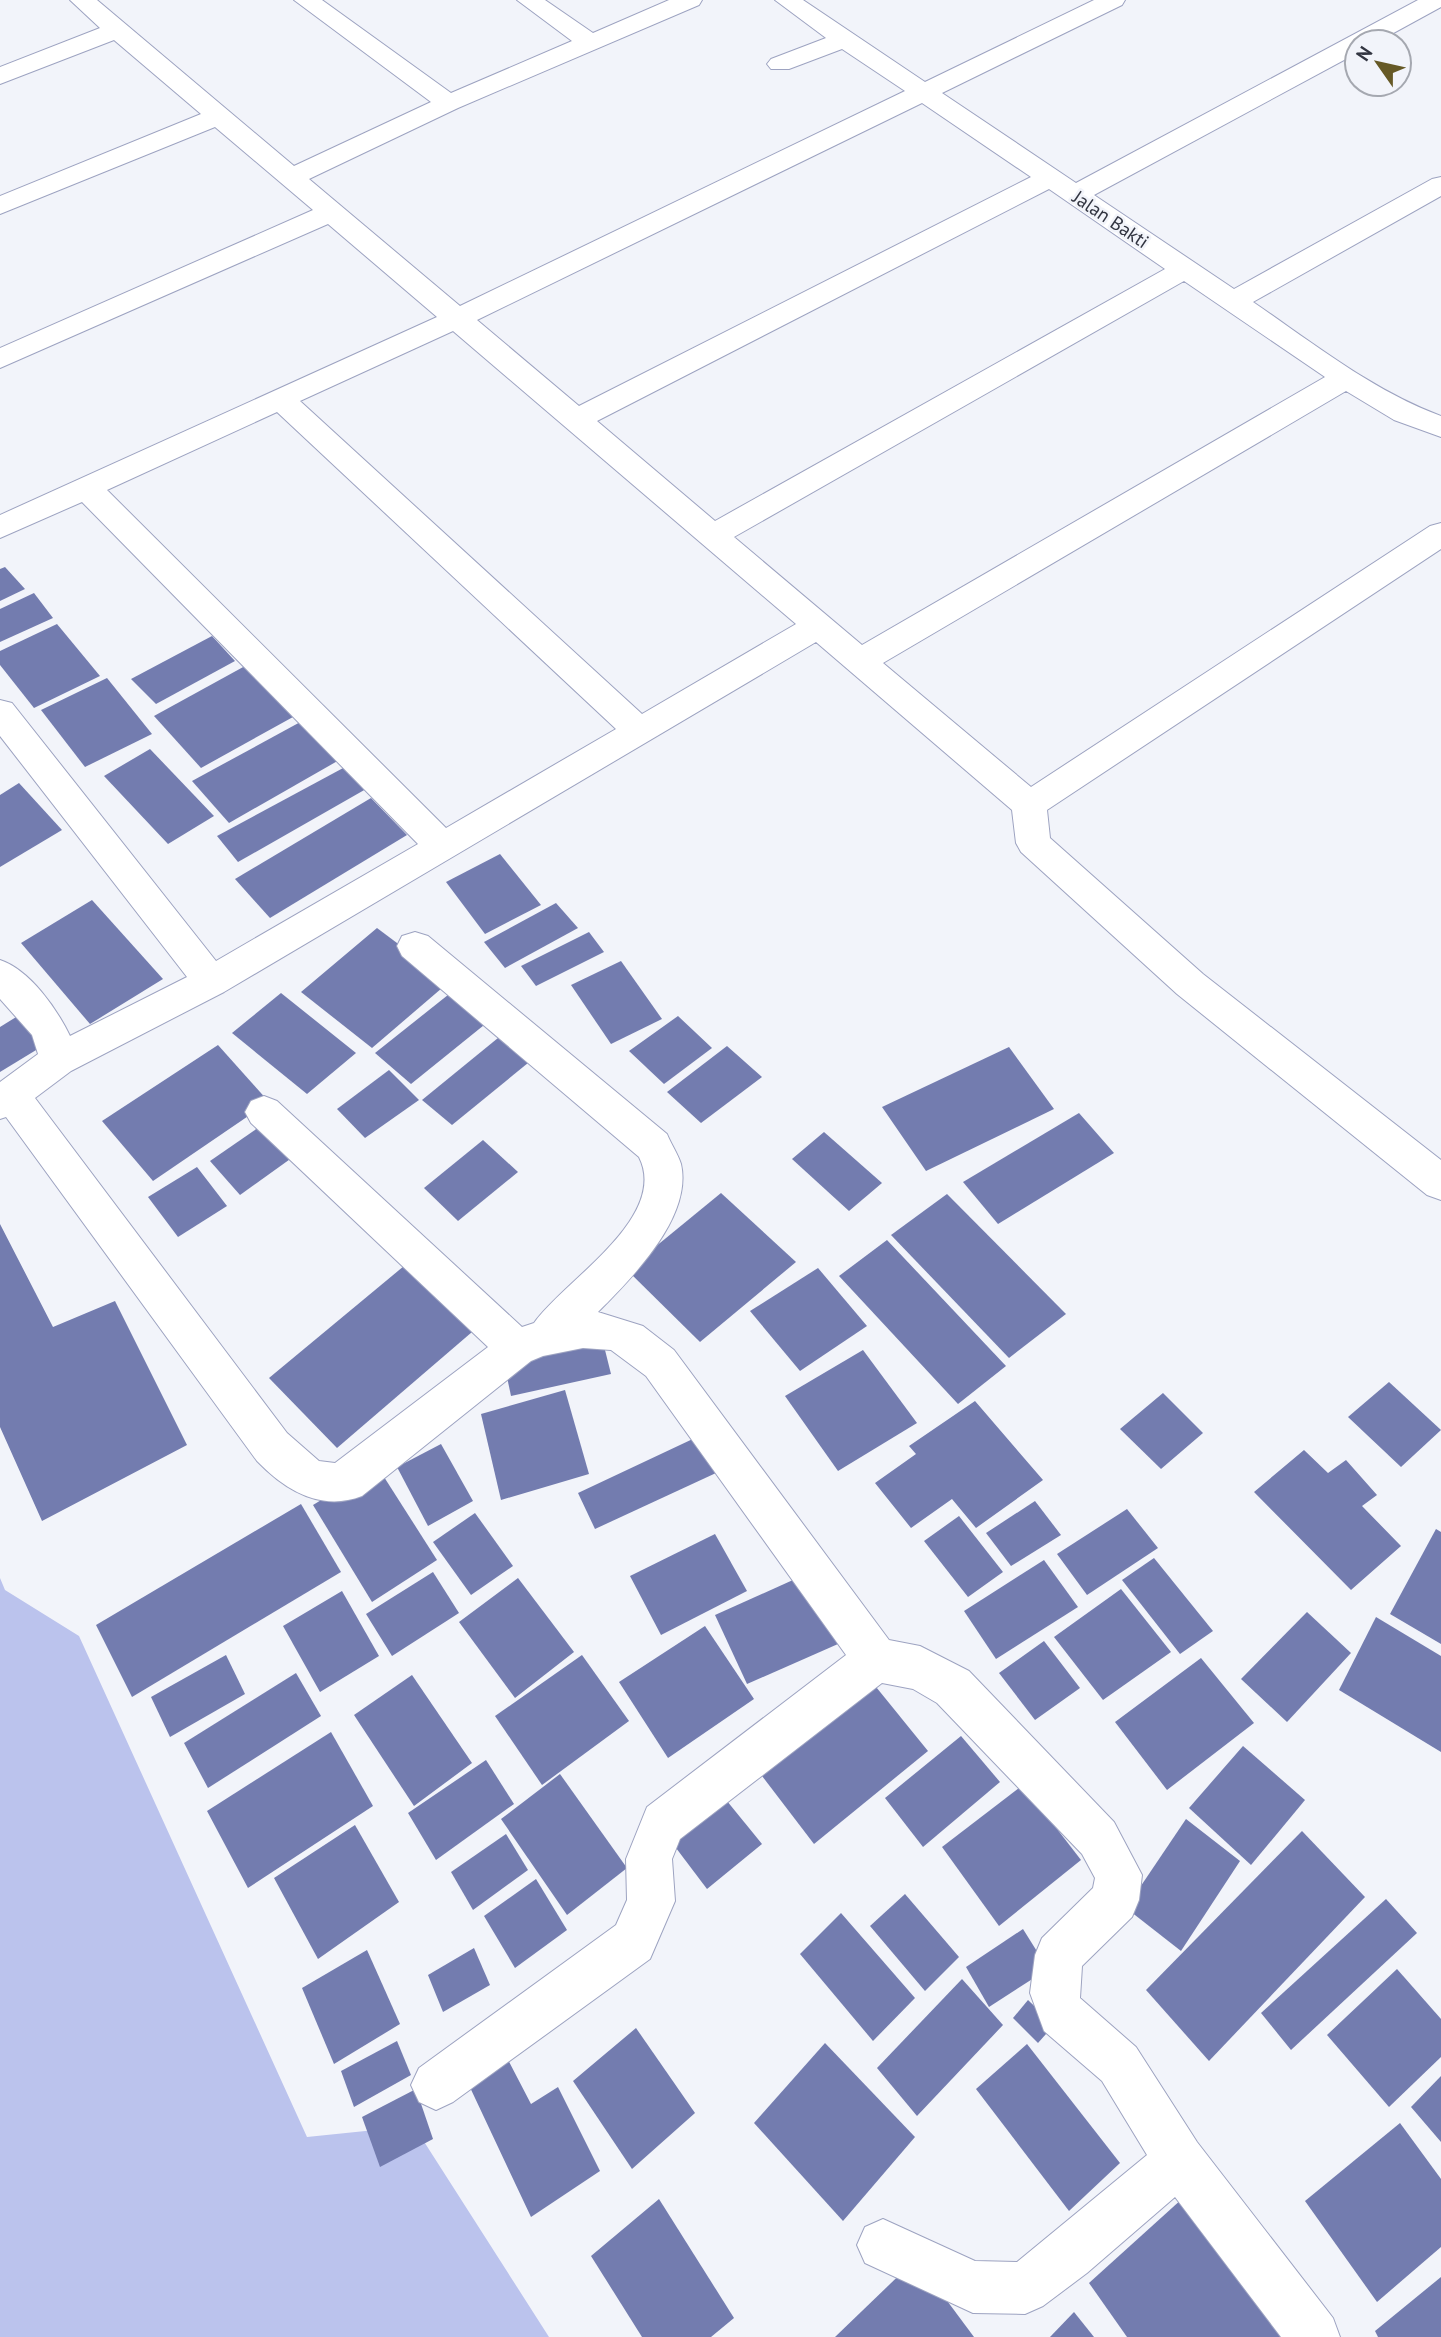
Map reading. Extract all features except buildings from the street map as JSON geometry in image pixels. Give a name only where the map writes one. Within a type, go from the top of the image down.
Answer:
[{"type":"street","points":[[82,0],[1029,805],[1033,843],[1190,984],[1441,1183]]},
{"type":"street","points":[[306,0],[449,103]]},
{"type":"street","points":[[529,0],[590,42]]},
{"type":"street","points":[[291,177],[449,103],[690,0]]},
{"type":"street","name":"Jalan Bakti","points":[[787,0],[1346,378],[1404,412],[1441,427]]},
{"type":"street","points":[[0,527],[456,319],[925,94],[1113,0]]},
{"type":"street","points":[[1384,28],[1436,0]]},
{"type":"street","points":[[0,76],[117,30]]},
{"type":"street","points":[[780,64],[845,40]]},
{"type":"street","points":[[1076,195],[1343,50]]},
{"type":"street","points":[[0,206],[219,116]]},
{"type":"street","points":[[576,421],[1051,178]]},
{"type":"street","points":[[1233,302],[1441,185]]},
{"type":"street","points":[[0,359],[332,212]]},
{"type":"street","points":[[712,537],[745,515],[1185,269]]},
{"type":"street","points":[[859,662],[1346,378]]},
{"type":"street","points":[[280,399],[639,730]]},
{"type":"street","points":[[87,488],[442,846]]},
{"type":"street","points":[[1029,805],[1441,534]]},
{"type":"street","points":[[415,946],[653,1146],[663,1167],[663,1185],[655,1216],[630,1251],[533,1340],[347,1482],[327,1485],[299,1475],[272,1447],[6,1099],[58,1060],[211,982],[818,626]]},
{"type":"street","points":[[0,712],[211,982]]},
{"type":"street","points":[[0,975],[51,1033],[58,1045],[58,1060]]},
{"type":"street","points":[[264,1112],[533,1340]]},
{"type":"street","points":[[533,1340],[588,1329],[624,1337],[660,1363],[876,1660],[920,1668],[953,1687],[1098,1838],[1119,1875],[1115,1900],[1059,1955],[1054,1993],[1061,2014],[1119,2064],[1179,2160],[1314,2337]]},
{"type":"street","points":[[436,2085],[633,1942],[651,1901],[649,1859],[663,1823],[876,1660]]},
{"type":"street","points":[[883,2245],[973,2287],[1025,2288],[1069,2255],[1179,2160]]},
{"type":"shaded area","points":[[0,1578],[5,1590],[79,1636],[307,2137],[414,2126],[549,2337],[0,2337]]}]
